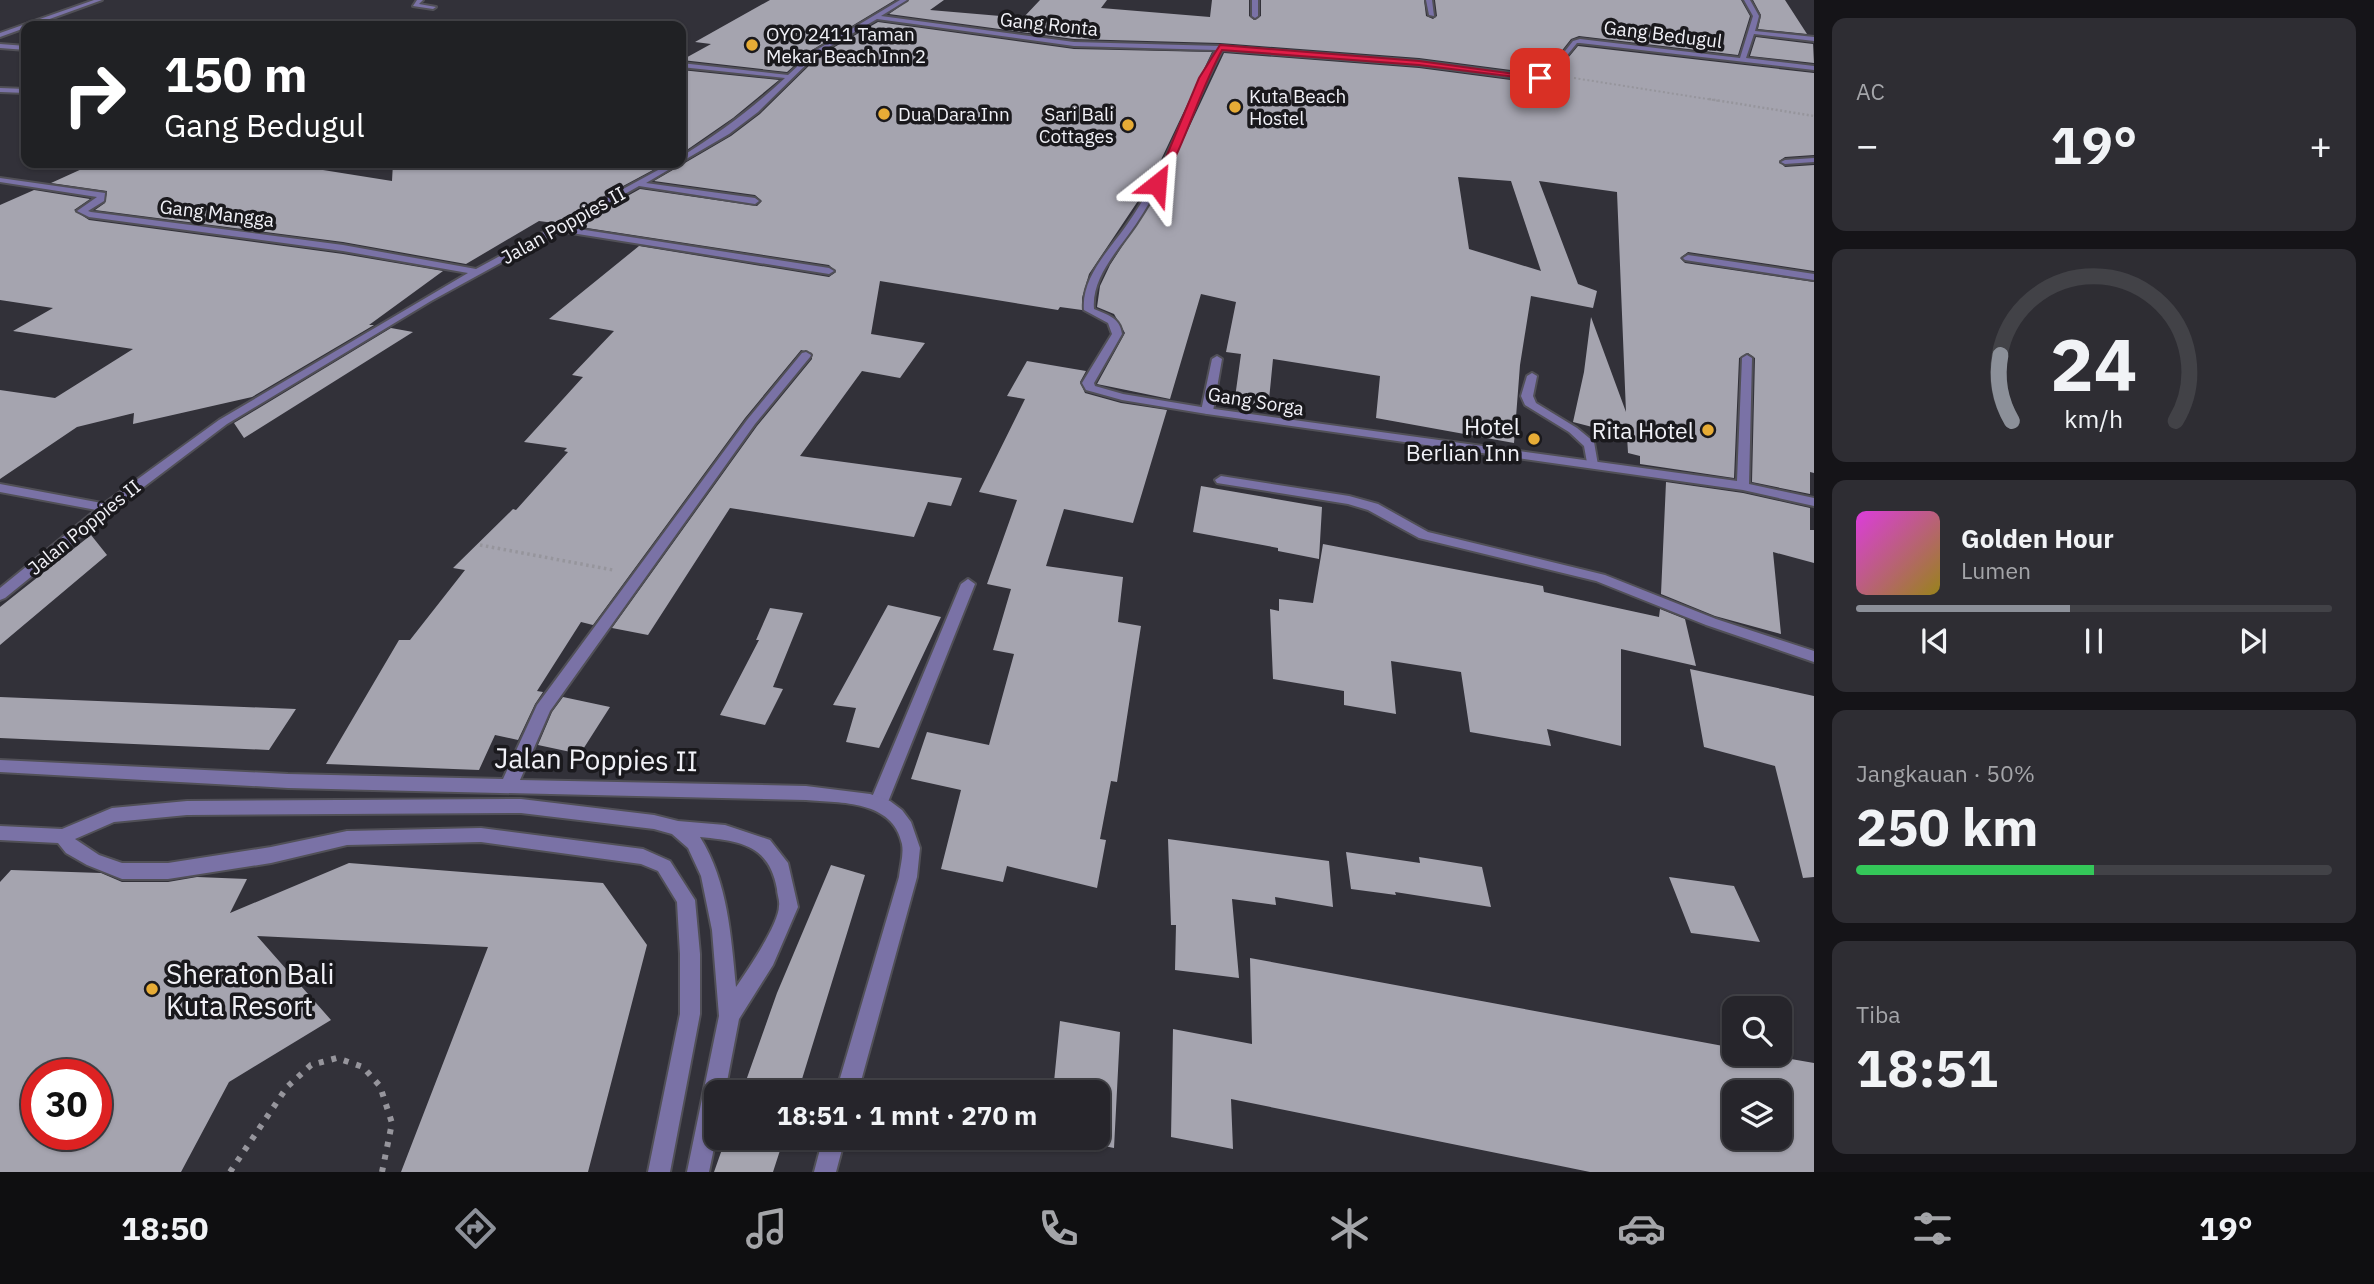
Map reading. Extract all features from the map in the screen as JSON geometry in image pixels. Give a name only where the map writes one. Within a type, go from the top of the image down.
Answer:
[{"type":"street","points":[[40,21],[99,0]]},
{"type":"street","points":[[419,0],[416,5],[433,7]]},
{"type":"street","points":[[686,157],[755,110],[816,54],[904,0]]},
{"type":"street","points":[[1255,0],[1255,16]]},
{"type":"street","points":[[1429,0],[1433,15]]},
{"type":"street","name":"Gang Bedugul","points":[[1743,59],[1756,16],[1747,0]]},
{"type":"street","name":"Gang Ronta","points":[[877,17],[1074,44],[1220,48]]},
{"type":"street","points":[[0,35],[21,28]]},
{"type":"street","points":[[1750,32],[1814,39]]},
{"type":"street","name":"Gang Bedugul","points":[[1552,74],[1575,42],[1580,41],[1814,68]]},
{"type":"street","points":[[0,46],[21,48]]},
{"type":"street","points":[[1220,48],[1419,63],[1526,77],[1540,78],[1552,74]]},
{"type":"street","name":"Gang Sorga","points":[[1220,48],[1203,78],[1167,167],[1137,218],[1096,276],[1087,305],[1094,314],[1114,321],[1118,328],[1088,383],[1090,388],[1122,397],[1207,411],[1743,486],[1814,502]]},
{"type":"street","points":[[686,66],[791,77]]},
{"type":"street","points":[[0,90],[21,91]]},
{"type":"street","points":[[686,149],[698,150]]},
{"type":"street","points":[[1784,162],[1814,160]]},
{"type":"street","name":"Jalan Poppies II","points":[[0,596],[107,508],[223,422],[478,272],[667,168]]},
{"type":"street","name":"Gang Mangga","points":[[0,180],[102,195],[101,199],[81,211],[89,214],[330,246],[478,272]]},
{"type":"street","points":[[639,184],[754,201]]},
{"type":"street","points":[[557,228],[829,271]]},
{"type":"street","points":[[1688,258],[1814,277]]},
{"type":"street","points":[[508,787],[543,709],[751,422],[806,355]]},
{"type":"street","points":[[1743,486],[1747,358]]},
{"type":"street","points":[[1207,411],[1217,359]]},
{"type":"street","points":[[1532,376],[1527,396],[1531,405],[1573,430],[1590,445],[1592,466]]},
{"type":"street","points":[[1221,480],[1349,500],[1373,507],[1424,535],[1600,578],[1711,622],[1814,657]]},
{"type":"street","points":[[0,488],[107,508]]},
{"type":"street","points":[[850,1080],[908,877],[912,846],[902,820],[879,802],[968,584]]},
{"type":"street","name":"Jalan Poppies II","points":[[0,766],[288,781],[806,793],[879,802]]},
{"type":"street","points":[[0,833],[63,836],[112,815],[187,808],[520,806],[725,832],[764,845],[782,868],[789,907],[766,959],[729,1016]]},
{"type":"street","points":[[677,828],[695,843],[710,876],[720,930],[729,1016],[698,1172]]},
{"type":"street","points":[[63,836],[72,848],[93,860],[122,871],[168,871],[271,855],[347,838],[481,835],[633,855],[664,866],[686,900],[690,954],[690,1014],[659,1172]]},
{"type":"street","points":[[825,1172],[831,1150]]},
{"type":"path","points":[[1552,74],[1814,116]]},
{"type":"path","points":[[480,545],[641,575]]},
{"type":"path","points":[[229,1172],[287,1087],[310,1065],[337,1058],[363,1067],[380,1086],[392,1123],[382,1172]]},
{"type":"building","points":[[770,0],[895,0],[812,50],[787,72],[686,60],[686,58],[711,44],[695,42]]},
{"type":"building","points":[[909,0],[944,0],[930,10],[1023,18],[1040,0],[1107,0],[1101,8],[1210,17],[1212,0],[1249,0],[1249,16],[1254,20],[1261,16],[1261,0],[1424,0],[1426,16],[1433,19],[1437,16],[1435,0],[1741,0],[1750,16],[1738,55],[1579,36],[1571,39],[1545,72],[1526,72],[1419,58],[1220,43],[1074,39],[889,14]]},
{"type":"building","points":[[1753,0],[1785,0],[1807,34],[1758,29],[1761,15]]},
{"type":"building","points":[[878,22],[1074,49],[1212,52],[1150,183],[1089,274],[1082,298],[1082,310],[1060,307],[1058,310],[880,281],[871,334],[925,343],[900,378],[862,371],[800,456],[962,478],[951,506],[928,502],[914,537],[730,508],[648,635],[612,628],[757,426],[812,359],[812,353],[801,350],[745,418],[593,625],[581,622],[537,691],[543,692],[518,740],[495,735],[479,770],[326,764],[399,640],[410,640],[465,570],[453,568],[513,509],[516,510],[568,452],[564,451],[567,448],[524,442],[583,377],[572,375],[614,331],[549,319],[639,246],[829,277],[836,272],[829,265],[574,226],[640,189],[757,206],[762,201],[755,195],[654,181],[676,168],[686,168],[686,162],[731,136],[760,114],[819,56]]},
{"type":"building","points":[[1756,37],[1813,44],[1814,63],[1750,56]]},
{"type":"building","points":[[1578,46],[1814,73],[1814,155],[1785,157],[1779,161],[1785,167],[1814,165],[1814,271],[1688,252],[1680,258],[1685,263],[1814,282],[1814,473],[1810,472],[1810,494],[1752,482],[1755,358],[1748,353],[1739,358],[1734,478],[1640,464],[1640,456],[1628,453],[1627,436],[1573,422],[1584,372],[1591,317],[1626,412],[1617,192],[1539,181],[1578,284],[1597,291],[1593,308],[1531,296],[1520,365],[1514,443],[1376,418],[1380,376],[1273,359],[1268,410],[1234,405],[1241,354],[1226,352],[1236,302],[1201,294],[1170,399],[1097,384],[1125,333],[1114,314],[1097,307],[1100,286],[1110,265],[1163,183],[1224,53],[1419,68],[1526,82],[1548,82]],"holes":[[[1458,177],[1511,181],[1541,271],[1469,249]]]},
{"type":"building","points":[[686,71],[779,80],[733,118],[686,151]]},
{"type":"building","points":[[84,168],[310,168],[392,181],[393,168],[657,168],[554,223],[539,221],[466,264],[343,242],[95,210],[105,203],[107,191],[51,183]]},
{"type":"building","points":[[34,190],[90,199],[74,210],[89,220],[343,254],[443,271],[369,325],[374,325],[252,397],[133,424],[134,413],[77,427],[0,479],[0,390],[55,398],[133,349],[13,331],[53,308],[0,300],[0,205]]},
{"type":"building","points":[[391,328],[413,332],[244,438],[234,423]]},
{"type":"building","points":[[1027,361],[1086,371],[1080,382],[1085,393],[1121,403],[1167,410],[1133,523],[1064,509],[1046,566],[1123,577],[1118,622],[1141,626],[1117,782],[1111,781],[1100,839],[1106,840],[1097,888],[1007,866],[1003,882],[941,869],[961,790],[911,779],[927,732],[989,745],[1014,654],[993,650],[1011,589],[987,584],[1017,500],[979,492],[1025,399],[1007,396]]},
{"type":"building","points":[[1666,482],[1743,493],[1810,508],[1810,530],[1814,530],[1814,563],[1773,552],[1781,634],[1715,616],[1661,594]]},
{"type":"building","points":[[1201,486],[1322,507],[1319,559],[1278,551],[1278,548],[1193,532]]},
{"type":"building","points":[[91,535],[107,555],[0,645],[0,607]]},
{"type":"building","points":[[1323,544],[1543,586],[1544,592],[1659,617],[1660,609],[1685,619],[1696,666],[1621,649],[1621,746],[1547,729],[1551,746],[1470,732],[1461,672],[1391,661],[1396,714],[1344,705],[1344,691],[1273,679],[1270,609],[1279,611],[1279,599],[1313,603]]},
{"type":"building","points":[[888,605],[941,617],[879,748],[846,742],[856,708],[833,705]]},
{"type":"building","points":[[770,608],[803,613],[773,687],[783,689],[765,725],[720,715],[759,640],[756,640]]},
{"type":"building","points":[[1690,669],[1814,696],[1814,877],[1803,878],[1775,766],[1704,747]]},
{"type":"building","points":[[0,697],[296,709],[269,750],[0,738]]},
{"type":"building","points":[[563,697],[610,707],[580,754],[538,745],[552,712]]},
{"type":"building","points":[[1168,839],[1329,861],[1333,907],[1275,897],[1276,905],[1232,899],[1239,978],[1175,970],[1176,925],[1171,925]]},
{"type":"building","points":[[1346,852],[1420,863],[1419,857],[1482,867],[1491,907],[1395,892],[1396,895],[1351,889]]},
{"type":"building","name":"Sheraton Bali Kuta Resort","points":[[349,863],[603,883],[647,945],[588,1172],[401,1172],[488,947],[257,936],[331,1020],[229,1082],[181,1172],[0,1172],[0,882],[11,870],[101,873],[122,882],[168,882],[197,877],[247,879],[230,913]]},
{"type":"building","points":[[831,865],[865,875],[802,1080],[746,1080],[777,993]]},
{"type":"building","points":[[1669,877],[1734,886],[1760,942],[1691,933]]},
{"type":"building","points":[[1250,958],[1722,1046],[1722,1066],[1792,1066],[1792,1059],[1814,1063],[1814,1172],[1590,1172],[1231,1099],[1233,1149],[1171,1137],[1173,1029],[1252,1044]]},
{"type":"building","points":[[1060,1021],[1120,1032],[1114,1148],[1110,1147],[1110,1080],[1054,1080]]},
{"type":"building","points":[[722,1150],[780,1150],[773,1172],[714,1172]]},
{"type":"place","name":"OYO 2411 Taman Mekar Beach Inn 2","points":[[752,45]]},
{"type":"place","name":"Kuta Beach Hostel","points":[[1235,107]]},
{"type":"place","name":"Dua Dara Inn","points":[[884,114]]},
{"type":"place","name":"Sari Bali Cottages","points":[[1128,125]]},
{"type":"place","name":"Rita Hotel","points":[[1708,430]]},
{"type":"place","name":"Hotel Berlian Inn","points":[[1534,439]]},
{"type":"place","name":"Sheraton Bali Kuta Resort","points":[[152,989]]},
{"type":"route","points":[[1157,184],[1175,150],[1203,78],[1220,48],[1419,63],[1540,78]]}]
